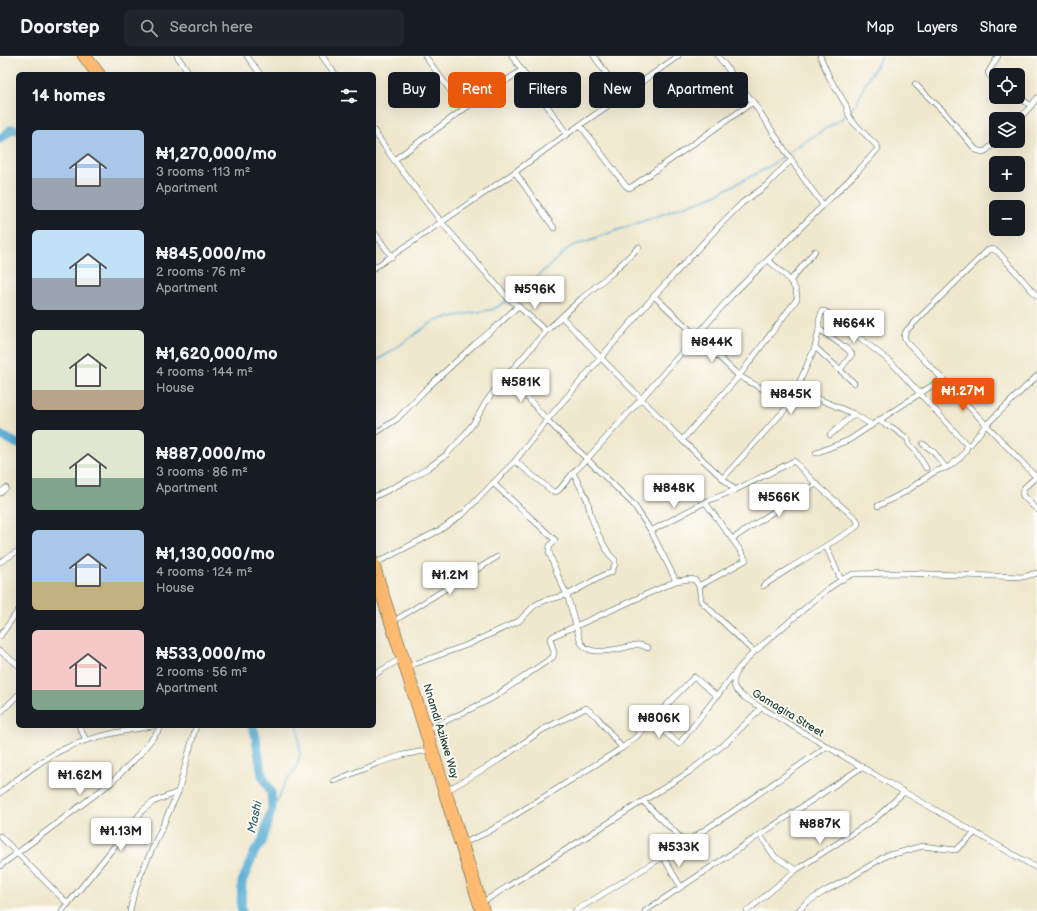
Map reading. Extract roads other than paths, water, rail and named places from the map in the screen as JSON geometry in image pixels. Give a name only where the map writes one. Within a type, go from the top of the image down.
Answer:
[{"type":"highway","points":[[81,56],[93,72]]},
{"type":"highway","points":[[88,56],[100,72]]},
{"type":"highway","name":"Nnamdi Azikwe Way","points":[[376,563],[486,911]]},
{"type":"highway","name":"Nnamdi Azikwe Way","points":[[376,584],[479,911]]},
{"type":"street","points":[[177,56],[189,72]]},
{"type":"street","points":[[247,56],[259,72]]},
{"type":"street","points":[[322,56],[334,72]]},
{"type":"street","points":[[425,56],[464,109]]},
{"type":"street","points":[[512,56],[567,134]]},
{"type":"street","points":[[594,56],[605,72]]},
{"type":"street","points":[[645,80],[678,56]]},
{"type":"street","points":[[718,56],[753,102],[823,205]]},
{"type":"street","points":[[515,461],[552,491],[555,492],[559,490],[732,295],[857,172],[876,151],[878,148],[876,145],[849,116],[846,105],[829,77],[820,56]]},
{"type":"street","points":[[991,68],[998,56]]},
{"type":"street","points":[[394,160],[464,109],[522,70]]},
{"type":"street","points":[[915,84],[943,111],[976,150],[983,152],[989,148]]},
{"type":"street","points":[[1025,112],[1037,98]]},
{"type":"street","points":[[1025,101],[1031,106]]},
{"type":"street","points":[[580,125],[629,188],[753,102]]},
{"type":"street","points":[[376,267],[516,172],[605,108]]},
{"type":"street","points":[[376,134],[442,223],[507,297],[546,331]]},
{"type":"street","points":[[376,560],[440,530],[464,513],[515,461],[547,420],[654,296],[742,203],[764,188],[791,159]]},
{"type":"street","points":[[516,172],[554,228]]},
{"type":"street","points":[[376,235],[392,257]]},
{"type":"street","points":[[376,496],[410,479],[446,455],[475,421],[490,397],[546,331],[639,247]]},
{"type":"street","points":[[1037,296],[998,252],[994,249],[988,250],[906,331],[904,337],[906,342],[1037,476],[1024,488],[1022,493],[1023,496],[1037,510]]},
{"type":"street","points":[[790,281],[815,251]]},
{"type":"street","points":[[682,440],[739,376],[797,299],[797,293],[790,281],[768,260]]},
{"type":"street","points":[[654,296],[739,376],[790,404]]},
{"type":"street","points":[[376,433],[397,419],[426,389],[518,306]]},
{"type":"street","points":[[723,478],[790,404],[815,347],[822,311],[828,313],[892,363],[968,445]]},
{"type":"street","points":[[562,317],[641,399],[735,490]]},
{"type":"street","points":[[819,329],[852,354],[840,370]]},
{"type":"street","points":[[815,347],[854,383]]},
{"type":"street","points":[[508,375],[547,420],[634,505],[651,531],[676,581]]},
{"type":"street","points":[[878,506],[905,492],[934,472],[950,466],[962,456],[968,445],[986,425],[1037,376]]},
{"type":"street","points":[[816,453],[850,440],[942,379]]},
{"type":"street","points":[[819,399],[854,414],[872,425]]},
{"type":"street","points":[[830,434],[854,414]]},
{"type":"street","points":[[879,420],[908,439],[909,444],[915,450],[926,468]]},
{"type":"street","points":[[924,444],[933,451],[946,468]]},
{"type":"street","points":[[651,531],[704,502],[735,490],[794,461],[816,484],[858,522],[857,526],[764,586]]},
{"type":"street","points":[[409,666],[467,645],[519,621],[535,605],[546,600],[567,595],[608,572],[611,573],[616,560],[610,554],[598,534],[591,516],[587,499],[573,473]]},
{"type":"street","points":[[493,483],[555,540],[550,545],[550,552],[558,576],[567,595],[581,643],[587,649],[595,652],[623,648],[634,644],[648,648]]},
{"type":"street","points":[[732,539],[816,484]]},
{"type":"street","points":[[0,493],[6,488]]},
{"type":"street","points":[[700,586],[746,560],[704,502]]},
{"type":"street","points":[[826,546],[841,580]]},
{"type":"street","points":[[0,562],[16,552]]},
{"type":"street","points":[[394,620],[497,557]]},
{"type":"street","points":[[651,721],[679,744],[738,669],[754,652],[824,592],[841,580],[853,574],[900,573],[1023,577],[1037,573]]},
{"type":"street","points":[[429,729],[491,699],[553,657],[554,652],[550,639],[551,637],[676,581],[690,579],[695,580],[700,586],[701,601],[754,652]]},
{"type":"street","points":[[0,636],[16,614]]},
{"type":"street","points":[[0,651],[16,663]]},
{"type":"street","points":[[376,674],[400,659]]},
{"type":"street","name":"Gamagira Street","points":[[738,669],[734,679],[734,686],[736,690],[745,698],[826,747],[1037,868]]},
{"type":"street","points":[[464,843],[488,832],[622,748],[636,737],[694,677],[717,696]]},
{"type":"street","points":[[0,714],[16,697]]},
{"type":"street","points":[[448,790],[499,760],[542,730],[586,708],[598,717],[622,748]]},
{"type":"street","points":[[483,902],[689,772],[727,742],[761,708]]},
{"type":"street","points":[[80,728],[86,740]]},
{"type":"street","points":[[0,793],[46,759],[66,748],[120,729],[131,728]]},
{"type":"street","points":[[0,866],[112,782],[140,754],[160,728]]},
{"type":"street","points":[[130,911],[133,896],[140,876],[178,792],[195,728]]},
{"type":"street","points":[[575,911],[663,857],[732,812],[826,747]]},
{"type":"street","points":[[334,781],[378,763],[403,755],[429,750]]},
{"type":"street","points":[[645,911],[862,767]]},
{"type":"street","points":[[62,911],[143,810],[154,802],[178,792]]},
{"type":"street","points":[[747,911],[796,870],[875,819],[904,792]]},
{"type":"street","points":[[643,801],[685,842]]},
{"type":"street","points":[[798,911],[806,903],[850,878],[886,855],[922,846],[956,850],[975,833]]},
{"type":"street","points":[[760,835],[775,858],[796,870]]},
{"type":"street","points":[[0,836],[68,904]]},
{"type":"street","points":[[663,857],[681,887]]},
{"type":"waterway","points":[[849,111],[856,104],[865,84],[882,56]]},
{"type":"waterway","points":[[789,152],[841,119],[847,113]]},
{"type":"waterway","points":[[0,139],[12,129],[16,130]]},
{"type":"waterway","points":[[511,298],[521,291],[570,247],[711,197],[767,168],[786,154]]},
{"type":"waterway","points":[[376,361],[435,320],[494,309],[508,300]]},
{"type":"waterway","name":"Mashi","points":[[0,435],[16,443]]},
{"type":"waterway","name":"Mashi","points":[[242,911],[242,882],[255,851],[262,842],[272,808],[271,792],[262,775],[253,728]]},
{"type":"waterway","points":[[272,808],[277,801],[286,781],[296,769],[300,755],[298,728]]}]
